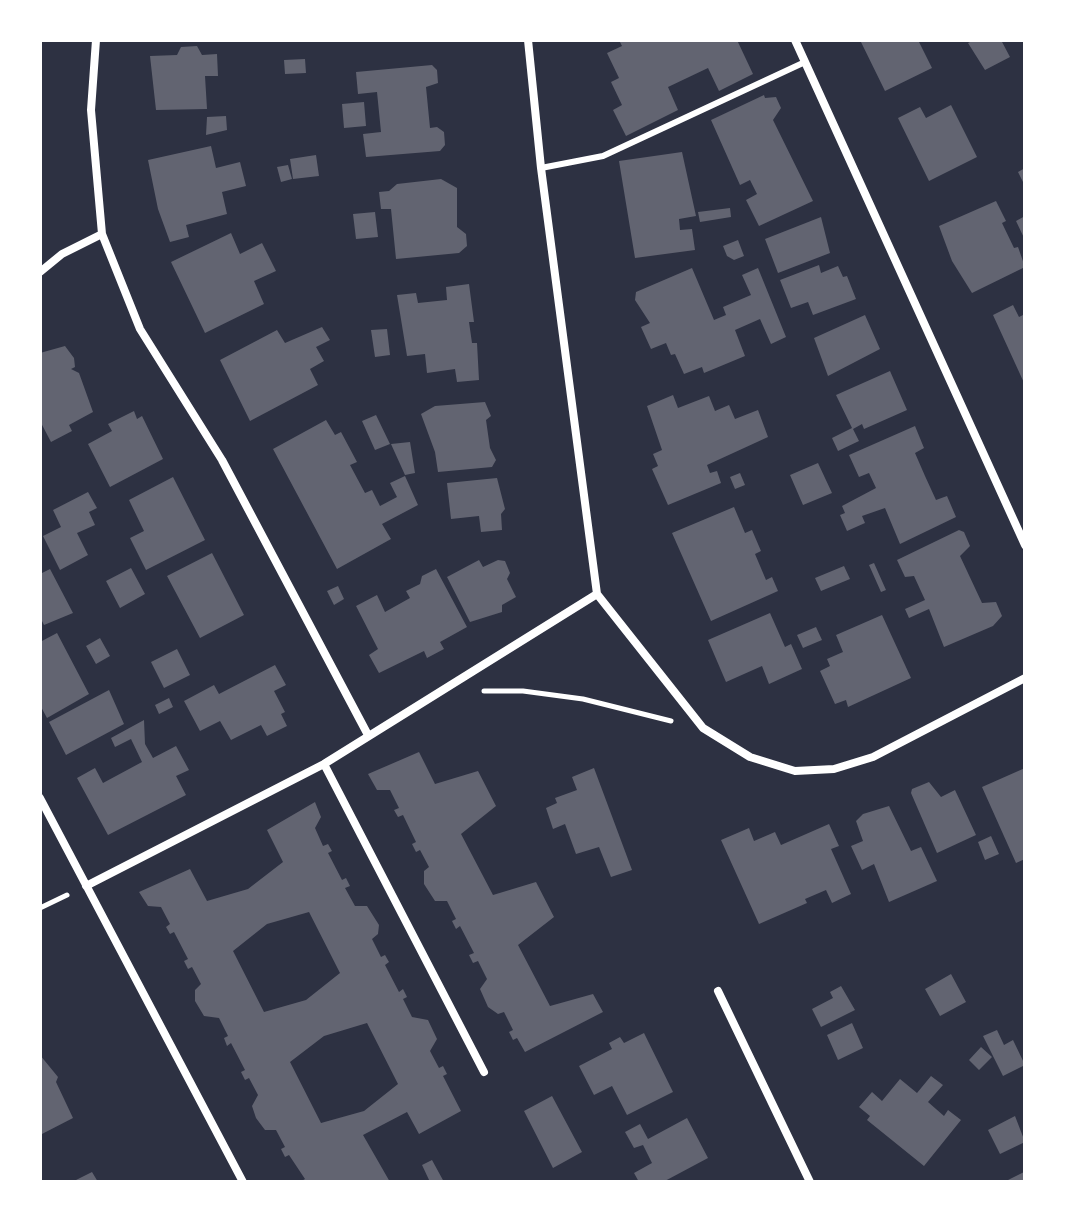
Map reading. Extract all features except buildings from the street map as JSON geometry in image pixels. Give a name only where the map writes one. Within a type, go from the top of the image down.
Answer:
[{"type":"street","points":[[96,40],[91,110],[102,234],[140,329],[222,460],[368,735]]},
{"type":"street","points":[[528,40],[541,168],[597,594],[703,728],[750,757],[795,771],[834,769],[873,757],[1025,678]]},
{"type":"street","points":[[795,40],[1025,545]]},
{"type":"street","points":[[40,272],[62,254],[102,234]]},
{"type":"street","points":[[86,886],[324,764],[597,594]]},
{"type":"street","points":[[324,764],[484,1072]]},
{"type":"street","points":[[40,798],[243,1182]]},
{"type":"street","points":[[718,991],[810,1182]]},
{"type":"lane","points":[[541,168],[603,156],[805,62]]},
{"type":"path","points":[[481,691],[523,691],[583,699],[703,728]]},
{"type":"path","points":[[40,908],[86,886]]}]
